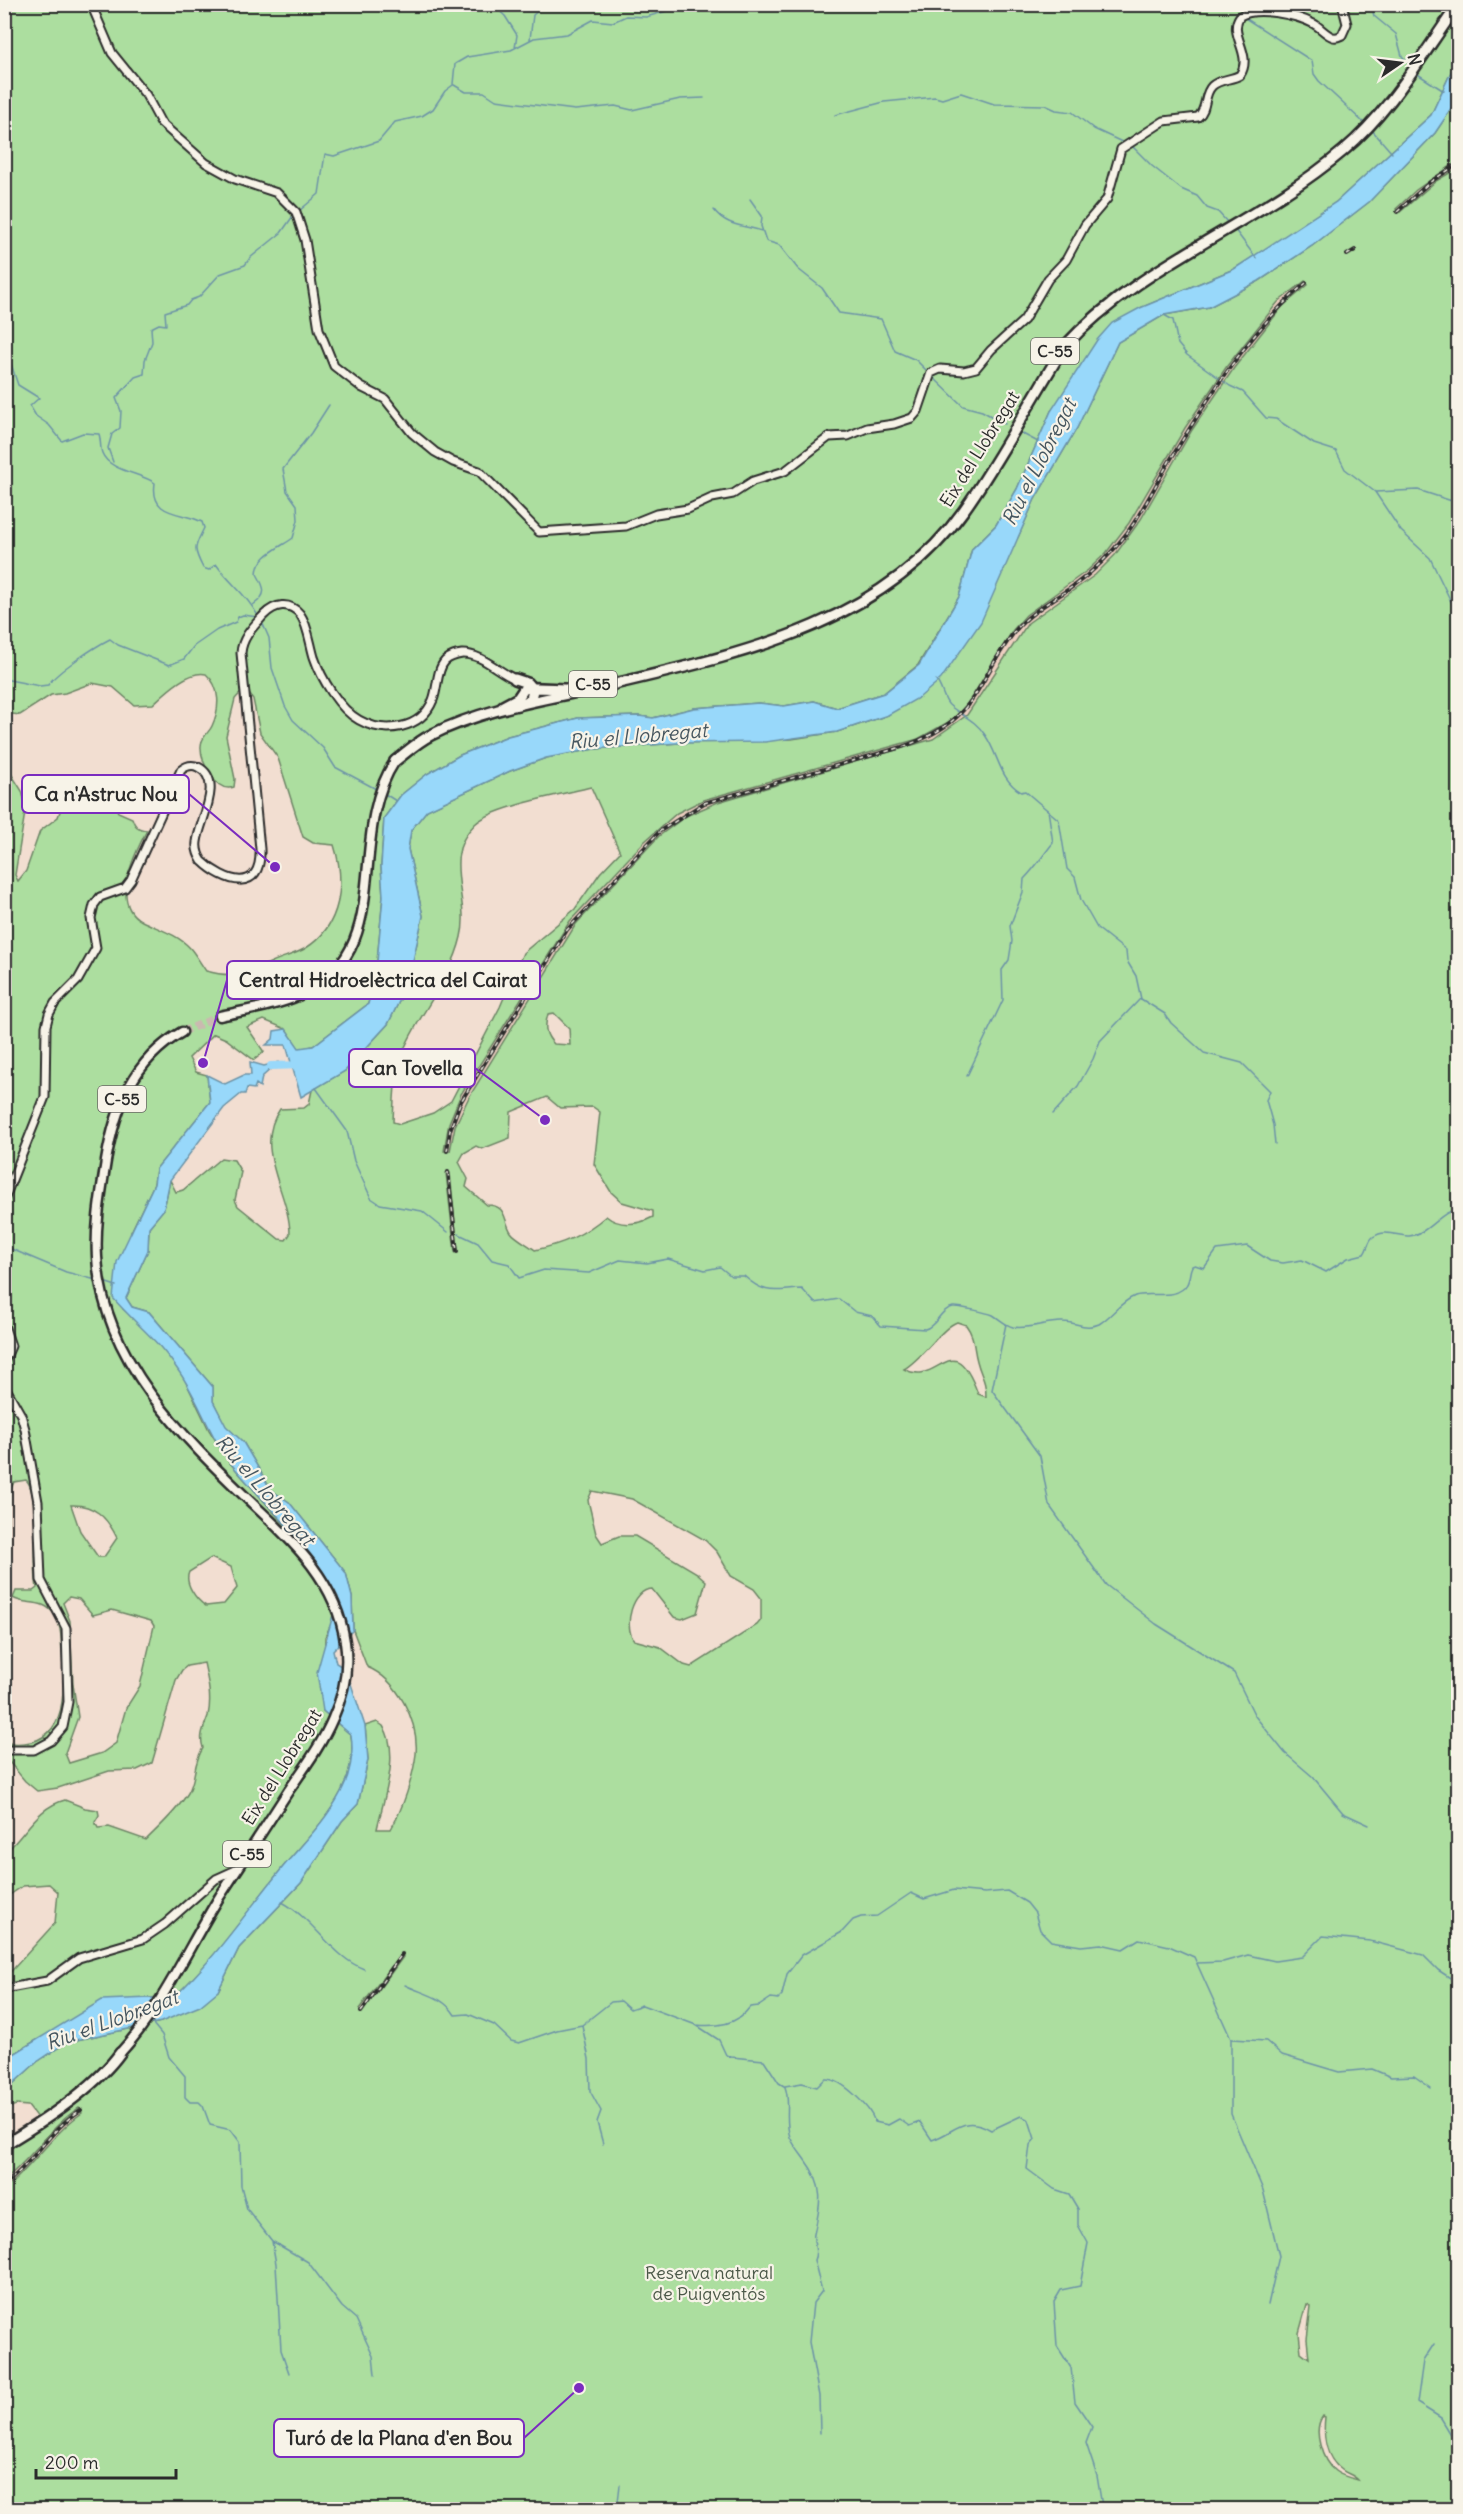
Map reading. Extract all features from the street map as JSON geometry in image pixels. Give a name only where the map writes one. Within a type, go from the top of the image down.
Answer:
[{"type":"highway","name":"Eix del Llobregat","points":[[528,692],[575,688],[718,654],[787,632],[846,605],[910,561],[949,521],[968,496],[1049,360],[1084,318],[1109,297],[1310,170],[1349,139],[1392,92],[1456,7]]},
{"type":"highway","name":"Eix del Llobregat","points":[[392,766],[417,738],[441,726],[500,709],[704,662],[781,639],[821,623],[886,586],[914,564],[963,511],[1064,347],[1081,328],[1113,301],[1307,178],[1343,151],[1373,122],[1395,95],[1456,7]]},
{"type":"highway","points":[[500,709],[528,692],[515,680]]},
{"type":"highway","name":"C-55","points":[[528,692],[555,698]]},
{"type":"highway","name":"Eix del Llobregat","points":[[4,2140],[74,2093],[122,2051]]},
{"type":"highway","name":"Eix del Llobregat","points":[[4,2145],[68,2102],[113,2063],[122,2051]]},
{"type":"main road","name":"Eix del Llobregat","points":[[220,1016],[298,996],[327,979],[345,959],[362,920],[373,809],[379,789],[392,766]]},
{"type":"main road","name":"Eix del Llobregat","points":[[122,2051],[149,2016],[238,1869],[324,1737],[341,1697],[346,1667],[345,1642],[335,1602],[312,1564],[214,1465],[160,1406],[131,1365],[115,1332],[102,1292],[97,1260],[101,1190],[111,1132],[124,1093],[147,1060],[182,1032]]},
{"type":"street","points":[[91,4],[112,53],[146,95],[163,125],[206,163],[235,179],[277,193],[296,212],[306,248],[319,329],[329,359],[336,369],[361,387],[385,399],[412,432],[439,455],[479,471],[536,531],[546,534],[570,528],[614,528],[656,514],[688,509],[712,498],[733,494],[753,481],[785,471],[829,437],[848,436],[867,428],[894,424],[912,418],[918,411],[928,378],[933,371],[976,368],[991,350],[1024,320],[1048,279],[1066,260],[1083,228],[1109,196],[1121,149],[1164,121],[1198,117],[1205,109],[1207,95],[1212,86],[1240,75],[1245,61],[1236,27],[1240,16],[1258,12],[1296,18],[1314,24],[1337,38],[1344,33],[1347,24],[1342,4]]},
{"type":"street","points":[[4,1200],[45,1097],[46,1026],[49,1014],[55,1003],[78,980],[96,948],[93,908],[100,897],[122,890],[131,880],[176,776],[183,768],[193,766],[201,769],[210,781],[209,796],[197,845],[202,861],[224,877],[236,881],[251,877],[258,867],[260,849],[241,653],[249,633],[273,607],[285,605],[300,614],[317,666],[333,692],[351,714],[375,727],[388,729],[400,727],[421,716],[434,699],[443,663],[453,656],[472,655],[515,680]]},
{"type":"street","points":[[4,1325],[11,1342],[4,1362]]},
{"type":"street","points":[[4,1385],[21,1415],[25,1429],[38,1502],[41,1580],[66,1628],[68,1702],[64,1724],[51,1741],[31,1751],[4,1750]]},
{"type":"street","points":[[4,1989],[47,1982],[79,1958],[143,1939],[165,1924],[216,1879],[238,1869]]},
{"type":"shaded area","points":[[1458,161],[1458,168],[1436,181],[1400,212],[1396,209],[1416,190]]},
{"type":"shaded area","points":[[1305,280],[1309,285],[1282,307],[1234,368],[1192,430],[1141,519],[1115,555],[1095,575],[1028,623],[967,715],[933,739],[718,802],[659,836],[576,924],[469,1097],[455,1126],[450,1151],[444,1151],[449,1123],[461,1094],[545,958],[570,921],[644,842],[677,813],[703,800],[918,739],[995,657],[1026,615],[1088,570],[1106,553],[1129,523],[1185,428],[1227,366],[1278,302]]},
{"type":"shaded area","points":[[450,1172],[459,1252],[455,1252],[446,1173]]},
{"type":"shaded area","points":[[400,1955],[403,1957],[362,2012],[359,2010]]},
{"type":"shaded area","points":[[79,2108],[82,2112],[57,2133],[21,2176],[5,2189],[5,2179],[61,2120]]},
{"type":"green space","points":[[5,5],[1458,5],[1456,15],[1458,19],[1458,57],[1431,115],[1336,202],[1268,248],[1234,269],[1140,308],[1051,411],[1017,489],[996,525],[972,549],[959,597],[918,665],[884,693],[837,708],[814,701],[784,706],[759,703],[694,708],[653,718],[639,716],[578,718],[508,736],[460,755],[427,774],[401,795],[384,818],[381,866],[383,896],[376,973],[368,1004],[313,1046],[299,1049],[286,1029],[264,1020],[247,1027],[264,1052],[254,1060],[226,1039],[214,1034],[189,1058],[196,1072],[207,1075],[210,1102],[156,1169],[154,1184],[131,1232],[123,1309],[141,1324],[167,1353],[183,1376],[209,1430],[230,1463],[325,1570],[338,1597],[333,1620],[325,1637],[323,1711],[351,1735],[350,1764],[341,1792],[323,1820],[219,1948],[174,1997],[155,1998],[110,2008],[63,2027],[5,2060],[5,1978],[55,1923],[58,1892],[49,1884],[23,1886],[5,1898],[5,1850],[8,1850],[47,1808],[65,1800],[85,1808],[98,1810],[99,1815],[95,1822],[98,1828],[109,1827],[146,1840],[174,1812],[191,1787],[197,1760],[203,1748],[202,1735],[210,1703],[204,1663],[187,1666],[176,1680],[152,1763],[137,1770],[109,1771],[58,1788],[37,1791],[25,1781],[5,1757],[5,1730],[9,1743],[28,1743],[42,1738],[52,1729],[62,1703],[63,1670],[61,1633],[57,1618],[45,1606],[13,1598],[16,1591],[33,1591],[37,1588],[33,1499],[26,1480],[14,1482],[10,1491],[8,1552],[5,1565],[4,1224],[11,1217],[7,1204],[5,1208],[5,764],[22,791],[26,806],[15,875],[18,881],[26,871],[40,831],[58,817],[65,797],[83,788],[114,782],[115,806],[118,812],[132,818],[137,827],[147,830],[131,864],[126,891],[127,903],[132,913],[142,921],[185,943],[206,971],[225,975],[240,974],[306,948],[318,939],[333,916],[338,902],[340,874],[334,845],[313,843],[303,837],[278,758],[260,733],[253,699],[245,688],[235,699],[226,736],[235,779],[234,787],[227,788],[221,786],[210,775],[201,753],[202,740],[212,726],[218,706],[217,692],[206,674],[192,675],[184,679],[153,704],[134,705],[113,687],[92,683],[65,693],[51,695],[20,715],[5,713]],"holes":[[[71,1505],[93,1509],[104,1518],[113,1531],[117,1538],[104,1557],[98,1557],[80,1531]],[[211,1558],[231,1567],[237,1588],[224,1604],[206,1606],[192,1591],[188,1581],[189,1572]],[[69,1597],[79,1599],[93,1615],[112,1610],[151,1621],[154,1626],[140,1686],[126,1708],[116,1743],[102,1753],[69,1763],[65,1753],[78,1717],[73,1684],[70,1621],[63,1603]]]},
{"type":"green space","name":"Reserva natural de Puigventós","points":[[1458,99],[1458,161],[1416,190],[1396,209],[1400,212],[1436,181],[1458,168],[1458,2509],[5,2509],[5,2189],[61,2130],[82,2113],[79,2108],[69,2116],[5,2179],[5,2145],[38,2119],[28,2106],[16,2105],[5,2109],[5,2091],[37,2062],[67,2042],[161,2022],[218,1991],[239,1948],[301,1883],[342,1821],[358,1804],[368,1760],[365,1726],[377,1722],[383,1726],[390,1749],[389,1777],[377,1829],[391,1829],[410,1783],[415,1763],[416,1741],[410,1715],[388,1681],[367,1667],[353,1630],[352,1597],[346,1573],[289,1502],[271,1490],[243,1442],[226,1427],[213,1401],[213,1387],[149,1312],[132,1307],[126,1298],[148,1250],[149,1227],[164,1209],[170,1180],[176,1192],[183,1190],[221,1158],[234,1160],[241,1172],[235,1200],[238,1206],[279,1239],[286,1240],[290,1234],[288,1218],[271,1155],[272,1124],[280,1109],[304,1108],[309,1104],[312,1090],[345,1071],[388,1024],[408,983],[423,916],[408,849],[411,830],[427,810],[510,771],[546,758],[594,749],[792,739],[837,732],[888,715],[1018,537],[1035,499],[1077,428],[1118,342],[1164,315],[1209,307],[1259,281],[1312,246],[1369,202],[1435,133]],"holes":[[[1305,281],[1308,285],[1282,307],[1234,368],[1192,430],[1141,519],[1115,555],[1095,575],[1028,623],[967,715],[933,739],[718,802],[686,816],[659,836],[576,924],[469,1097],[455,1126],[450,1151],[444,1151],[449,1123],[461,1094],[570,921],[644,842],[677,813],[703,800],[918,739],[952,720],[969,702],[1013,630],[1026,615],[1088,570],[1106,553],[1129,523],[1185,428],[1227,366],[1278,302]],[[591,787],[620,852],[600,873],[575,909],[523,953],[500,1007],[451,1101],[433,1113],[400,1124],[393,1122],[399,1062],[409,1039],[450,968],[461,937],[463,922],[459,851],[465,837],[475,824],[496,812]],[[554,1013],[569,1028],[570,1045],[554,1044],[546,1027],[548,1014]],[[547,1097],[560,1108],[593,1107],[600,1112],[594,1164],[611,1192],[622,1202],[653,1211],[653,1217],[629,1224],[611,1220],[606,1216],[573,1238],[535,1250],[513,1234],[504,1214],[498,1207],[487,1205],[466,1187],[468,1179],[459,1162],[464,1153],[476,1146],[482,1149],[510,1138],[511,1112]],[[446,1173],[450,1173],[458,1252],[455,1252]],[[957,1322],[966,1325],[969,1329],[986,1397],[978,1394],[969,1373],[961,1363],[953,1360],[927,1371],[916,1373],[904,1369],[945,1330]],[[592,1491],[632,1499],[705,1540],[717,1552],[731,1576],[754,1589],[761,1598],[761,1620],[757,1625],[691,1667],[684,1665],[660,1647],[634,1640],[629,1627],[631,1610],[639,1595],[652,1589],[674,1617],[682,1619],[697,1613],[706,1581],[697,1573],[635,1536],[619,1536],[602,1543],[596,1534],[588,1500]],[[400,1955],[403,1957],[362,2012],[359,2009]],[[1307,2304],[1311,2306],[1307,2339],[1309,2358],[1301,2352],[1299,2333]],[[1323,2416],[1325,2417],[1326,2446],[1332,2459],[1342,2470],[1358,2480],[1346,2477],[1330,2466],[1323,2453],[1318,2429]]]},
{"type":"water","points":[[1458,57],[1458,99],[1435,133],[1369,202],[1312,246],[1259,281],[1209,307],[1164,315],[1118,342],[1077,428],[1035,499],[981,622],[941,679],[920,697],[888,715],[837,732],[765,742],[679,743],[594,749],[546,758],[510,771],[427,810],[411,830],[408,849],[423,916],[408,983],[388,1024],[345,1071],[301,1097],[286,1045],[266,1045],[273,1039],[274,1031],[286,1029],[299,1048],[313,1046],[368,1004],[376,973],[383,896],[381,866],[384,818],[401,795],[427,774],[460,755],[508,736],[578,718],[639,716],[653,718],[694,708],[759,703],[784,706],[814,701],[837,708],[884,693],[919,665],[959,597],[972,549],[996,525],[1017,489],[1051,411],[1097,340],[1112,323],[1140,308],[1234,269],[1336,202],[1431,115]]},
{"type":"water","points":[[250,1062],[264,1066],[278,1062],[282,1066],[272,1068],[262,1077],[260,1087],[256,1084],[254,1089],[247,1088],[245,1094],[241,1094],[224,1108],[170,1180],[164,1209],[149,1227],[148,1250],[126,1298],[132,1307],[149,1312],[213,1387],[213,1401],[226,1426],[243,1442],[271,1490],[289,1502],[346,1573],[352,1597],[353,1630],[333,1650],[336,1663],[346,1669],[365,1726],[368,1760],[358,1804],[342,1821],[301,1883],[239,1948],[218,1991],[200,2006],[161,2022],[67,2042],[37,2062],[5,2091],[4,2060],[102,2000],[174,1997],[219,1948],[323,1820],[341,1792],[349,1772],[352,1757],[351,1735],[323,1711],[317,1672],[338,1597],[316,1561],[224,1454],[187,1384],[172,1362],[113,1298],[117,1262],[154,1184],[156,1169],[210,1102],[207,1075],[225,1084],[244,1075],[251,1075]]},
{"type":"waterway","points":[[492,4],[505,16],[517,35],[515,48]]},
{"type":"waterway","points":[[530,39],[533,15],[546,4]]},
{"type":"waterway","points":[[453,84],[455,64],[467,57],[511,50],[534,38],[567,34],[593,20],[613,22],[626,16],[646,17],[691,4]]},
{"type":"waterway","points":[[1240,4],[1243,10]]},
{"type":"waterway","points":[[1371,4],[1374,16],[1396,34],[1402,56],[1411,66]]},
{"type":"waterway","points":[[1245,18],[1312,61],[1314,74],[1319,81],[1365,124]]},
{"type":"waterway","points":[[1416,73],[1444,91]]},
{"type":"waterway","points":[[299,211],[319,194],[325,154],[334,156],[379,141],[395,122],[422,116],[433,109],[445,91],[453,85]]},
{"type":"waterway","points":[[454,85],[466,92],[484,92],[496,100],[575,110],[615,106],[632,110],[680,99],[704,98]]},
{"type":"waterway","points":[[835,115],[884,102],[935,97],[942,99],[961,93],[994,104],[1045,105],[1056,110],[1072,112],[1094,129],[1122,142]]},
{"type":"waterway","points":[[1371,129],[1392,153]]},
{"type":"waterway","points":[[1132,146],[1152,166],[1181,189],[1197,196],[1207,208],[1218,212],[1228,223]]},
{"type":"waterway","points":[[750,199],[762,216],[761,226],[766,241],[779,245],[798,269],[822,288],[839,313],[881,319],[895,351],[916,360],[928,372]]},
{"type":"waterway","points":[[714,210],[730,223],[762,231]]},
{"type":"waterway","points":[[113,462],[108,448],[112,434],[120,428],[121,411],[116,398],[135,377],[144,374],[145,360],[152,342],[151,328],[159,324],[166,325],[165,312],[187,305],[191,300],[199,297],[220,274],[245,265],[250,258],[281,233],[293,216]]},
{"type":"waterway","points":[[1235,230],[1256,258]]},
{"type":"waterway","points":[[1164,315],[1173,320],[1178,344],[1187,355],[1230,386],[1243,392],[1266,418],[1276,419],[1314,444],[1336,451],[1345,469],[1375,492],[1401,531],[1430,558],[1458,616]]},
{"type":"waterway","points":[[4,343],[18,385],[39,398],[30,406],[36,416],[49,425],[62,441],[83,433],[99,434],[101,451],[111,464],[155,483],[158,502],[169,512],[202,522],[204,528],[198,539],[196,551],[203,568],[209,570],[216,564],[258,616]]},
{"type":"waterway","points":[[4,375],[12,377]]},
{"type":"waterway","points":[[934,378],[963,406],[982,411],[1005,424]]},
{"type":"waterway","points":[[253,605],[261,598],[264,591],[257,574],[261,562],[293,538],[298,520],[297,505],[287,491],[283,469],[329,405]]},
{"type":"waterway","points":[[1019,432],[1038,442]]},
{"type":"waterway","points":[[1375,492],[1418,490],[1458,503]]},
{"type":"waterway","points":[[4,679],[40,686],[48,685],[67,667],[110,639],[118,645],[169,665],[184,659],[194,646],[217,630],[236,622],[238,617],[243,615],[258,617]]},
{"type":"waterway","points":[[262,622],[269,638],[272,668],[285,706],[293,720],[323,748],[335,767],[378,790]]},
{"type":"waterway","points":[[936,680],[949,705],[972,721],[985,735],[1004,774],[1014,787],[1021,792],[1025,791],[1059,820],[1067,869],[1075,877],[1081,900],[1097,928],[1126,951],[1127,961],[1136,976],[1141,999],[1165,1014],[1171,1023],[1204,1053],[1242,1063],[1270,1091],[1266,1100],[1273,1125],[1275,1144]]},
{"type":"waterway","points":[[385,794],[396,801]]},
{"type":"waterway","points":[[967,1076],[1003,1000],[1002,970],[1009,960],[1012,941],[1010,926],[1023,892],[1024,879],[1053,843],[1048,810]]},
{"type":"waterway","points":[[1053,1114],[1078,1086],[1100,1041],[1140,999]]},
{"type":"waterway","name":"Riu el Llobregat","points":[[271,1066],[303,1065]]},
{"type":"waterway","points":[[316,1088],[347,1131],[354,1161],[371,1198],[380,1204],[422,1211],[448,1232]]},
{"type":"waterway","points":[[459,1234],[478,1243],[492,1260],[509,1264],[519,1278],[544,1270],[589,1273],[620,1260],[647,1263],[668,1259],[705,1270],[720,1267],[731,1276],[744,1276],[765,1289],[778,1291],[802,1289],[815,1303],[839,1299],[855,1312],[872,1316],[881,1326],[925,1329],[932,1325],[944,1311],[953,1307],[993,1315],[1013,1327],[1057,1322],[1094,1326],[1135,1296],[1170,1294],[1183,1289],[1188,1282],[1192,1266],[1204,1268],[1217,1250],[1247,1246],[1270,1261],[1283,1263],[1302,1260],[1326,1272],[1348,1258],[1364,1254],[1371,1239],[1378,1234],[1405,1236],[1416,1234],[1446,1214],[1458,1209]]},
{"type":"waterway","points":[[4,1246],[66,1272],[96,1280]]},
{"type":"waterway","points":[[104,1282],[116,1286]]},
{"type":"waterway","points":[[1006,1324],[992,1390],[1040,1456],[1049,1505],[1106,1585],[1156,1624],[1234,1673],[1255,1716],[1285,1753],[1313,1777],[1343,1813],[1369,1825]]},
{"type":"waterway","points":[[696,2025],[726,2024],[739,2018],[750,2007],[759,2006],[771,1998],[778,1999],[782,1995],[787,1974],[802,1955],[842,1932],[853,1920],[877,1916],[911,1893],[924,1899],[954,1890],[985,1893],[1007,1891],[1027,1903],[1035,1913],[1040,1930],[1051,1941],[1081,1946],[1101,1944],[1123,1949],[1139,1939],[1169,1946],[1194,1957],[1231,2039],[1231,2114],[1263,2190],[1279,2256],[1268,2305]]},
{"type":"waterway","points":[[282,1902],[304,1918],[342,1956],[364,1969]]},
{"type":"waterway","points":[[1197,1963],[1223,1962],[1248,1955],[1275,1961],[1302,1957],[1323,1936],[1370,1941],[1423,1955],[1438,1970],[1458,1983]]},
{"type":"waterway","points":[[405,1985],[439,2000],[455,2015],[468,2014],[494,2025],[511,2041],[519,2043],[557,2030],[582,2025],[611,2002],[621,2001],[630,2009],[642,2005],[696,2025],[719,2040],[726,2055],[764,2060],[779,2083],[784,2086]]},
{"type":"waterway","points":[[153,2024],[162,2035],[169,2057],[185,2076],[185,2097],[190,2102],[199,2102],[203,2106],[210,2125],[231,2130],[240,2142],[241,2186],[247,2209],[272,2241],[308,2262],[342,2307],[356,2319],[373,2356],[375,2375]]},
{"type":"waterway","points":[[582,2025],[589,2059],[590,2091],[601,2111],[597,2122],[603,2144]]},
{"type":"waterway","points":[[1232,2039],[1266,2041],[1282,2055],[1339,2072],[1372,2069],[1391,2077],[1414,2076],[1431,2088]]},
{"type":"waterway","points":[[785,2086],[802,2083],[817,2087],[825,2079],[832,2080],[854,2094],[875,2122],[888,2125],[899,2119],[909,2126],[920,2122],[932,2140],[966,2124],[991,2130],[1021,2116],[1029,2120],[1035,2139],[1030,2145],[1027,2169],[1054,2189],[1069,2194],[1078,2209],[1078,2225],[1088,2243],[1080,2286],[1061,2290],[1054,2302],[1057,2346],[1071,2368],[1075,2402],[1092,2427],[1086,2443],[1097,2476],[1102,2506],[1115,2507],[1116,2510]]},
{"type":"waterway","points":[[785,2087],[790,2137],[816,2178],[820,2196],[814,2237],[816,2253],[814,2260],[822,2291],[813,2303],[809,2342],[819,2396],[820,2433]]},
{"type":"waterway","points":[[272,2241],[276,2264],[281,2350],[289,2373]]},
{"type":"waterway","points":[[1434,2344],[1423,2361],[1417,2403],[1441,2418],[1458,2446]]},
{"type":"waterway","points":[[617,2510],[620,2485]]},
{"type":"tunnel","points":[[182,1032],[220,1016]]},
{"type":"railway","points":[[1397,212],[1430,182],[1458,164]]},
{"type":"railway","points":[[1347,255],[1355,250]]},
{"type":"railway","points":[[447,1151],[450,1130],[460,1103],[567,930],[660,831],[704,803],[902,747],[946,726],[971,700],[1001,651],[1021,624],[1087,575],[1102,562],[1127,533],[1230,367],[1247,344],[1285,302],[1306,283]]},
{"type":"railway","points":[[448,1172],[457,1252]]},
{"type":"railway","points":[[361,2012],[402,1954]]},
{"type":"railway","points":[[4,2185],[24,2167],[60,2127],[81,2110]]},
{"type":"place","name":"Ca n'Astruc Nou","points":[[275,867]]},
{"type":"place","name":"Central Hidroelèctrica del Cairat","points":[[203,1063]]},
{"type":"place","name":"Can Tovella","points":[[545,1120]]},
{"type":"place","name":"Turó de la Plana d'en Bou","points":[[579,2388]]}]
